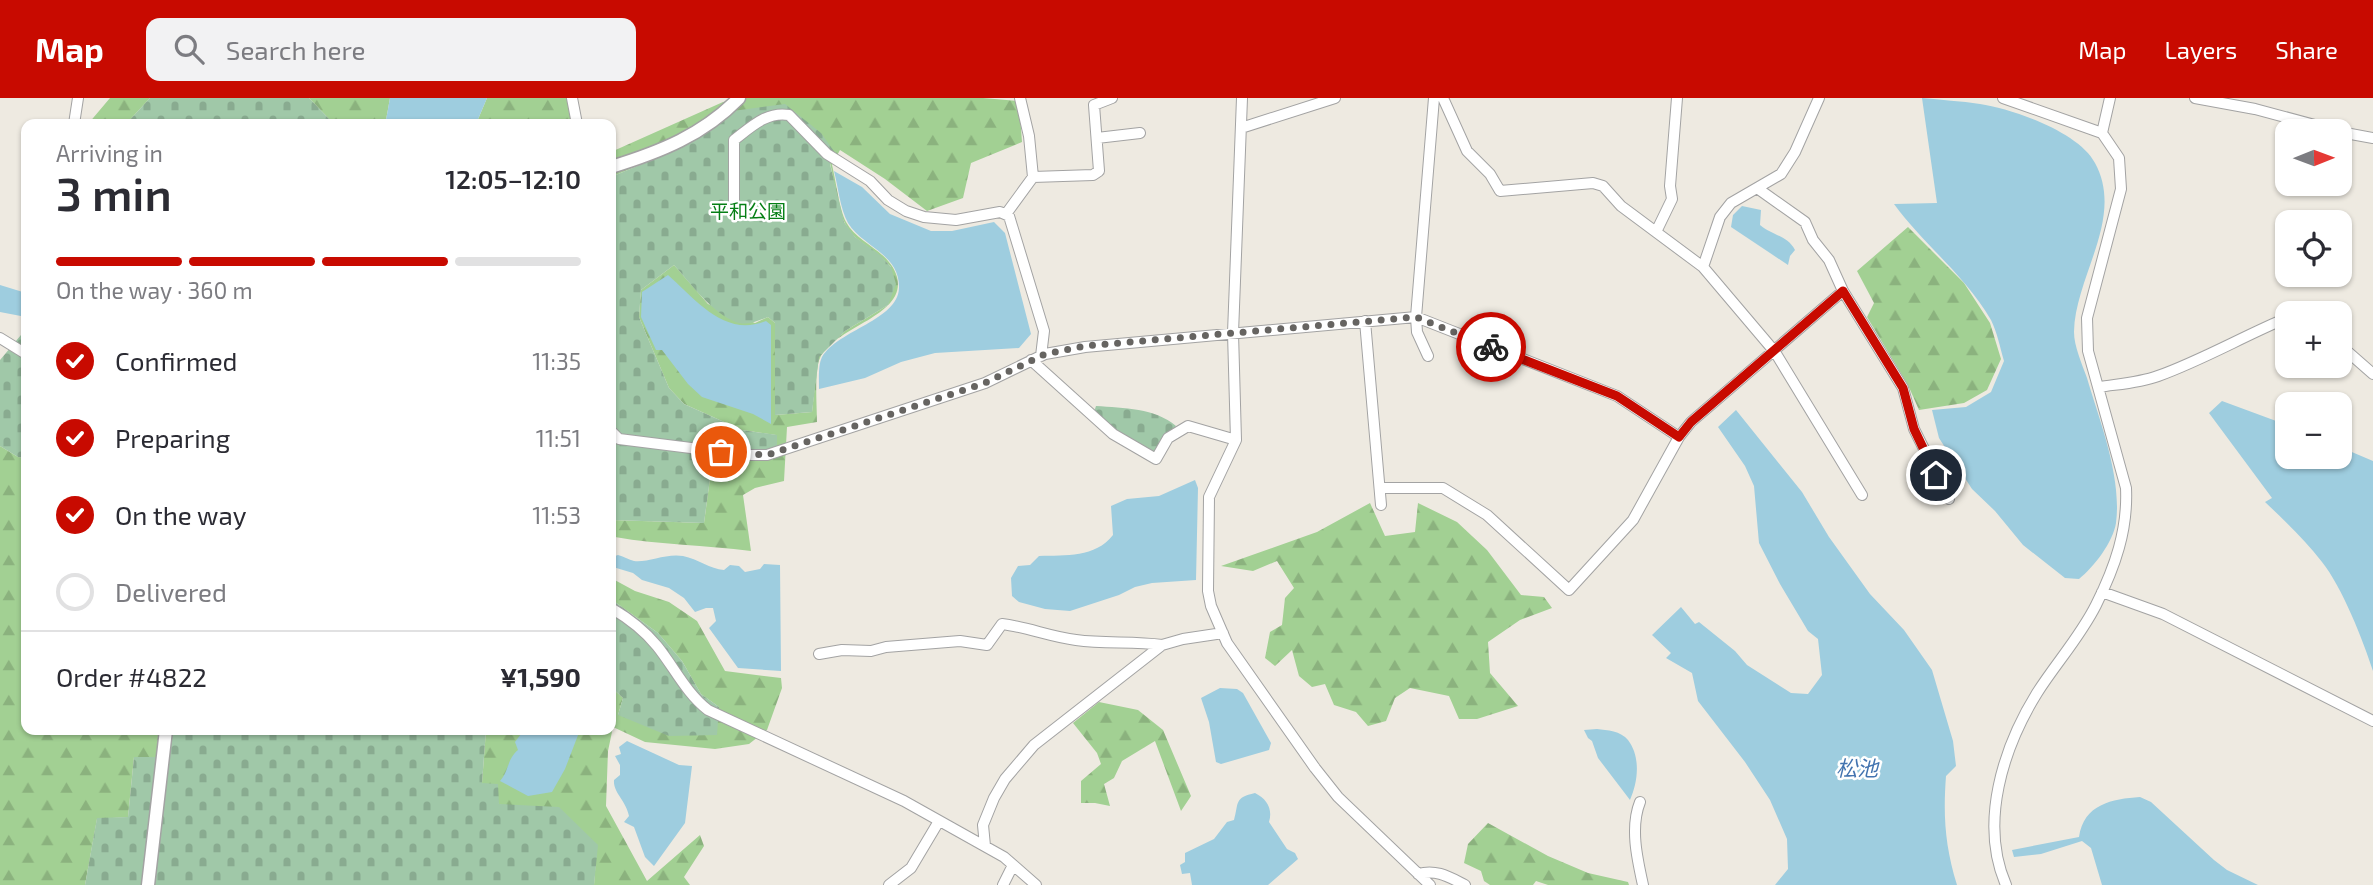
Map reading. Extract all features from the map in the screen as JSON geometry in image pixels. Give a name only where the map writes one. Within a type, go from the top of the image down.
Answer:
[{"type":"street","points":[[75,119],[78,98]]},
{"type":"street","points":[[572,98],[576,119]]},
{"type":"street","points":[[616,165],[675,145],[705,128],[739,98]]},
{"type":"street","points":[[1006,214],[1033,177],[1029,136],[1020,98]]},
{"type":"street","points":[[1033,177],[1093,175],[1100,172],[1094,104],[1112,98]]},
{"type":"street","points":[[1242,98],[1233,333],[1236,440],[1209,497],[1208,591],[1211,606],[1235,655],[1330,788],[1430,885]]},
{"type":"street","points":[[1241,128],[1335,98]]},
{"type":"street","points":[[1428,356],[1417,331],[1416,317],[1434,98]]},
{"type":"street","points":[[1443,98],[1467,152],[1490,174],[1500,191],[1593,183],[1603,186],[1621,206],[1703,267],[1775,352],[1862,495]]},
{"type":"street","points":[[1656,232],[1672,199],[1670,186],[1676,98]]},
{"type":"street","points":[[1703,267],[1720,217],[1731,203],[1781,174],[1795,152],[1819,98]]},
{"type":"street","points":[[2003,98],[2102,133],[2119,158],[2121,189],[2087,318],[2088,351],[2126,488],[2127,512],[2120,549],[2102,592],[2075,640],[2037,693],[2007,760],[1999,785],[1994,821],[1996,854],[2006,885]]},
{"type":"street","points":[[2102,133],[2110,98]]},
{"type":"street","points":[[2195,98],[2291,119]]},
{"type":"street","points":[[734,211],[734,140],[760,121],[782,113],[789,115],[827,154],[862,175],[888,201],[906,211],[941,220],[1000,212],[1006,214],[1009,216],[1044,331],[1036,358]]},
{"type":"street","points":[[1097,138],[1140,133]]},
{"type":"street","points":[[2352,134],[2373,138]]},
{"type":"street","points":[[1757,188],[1805,222],[1813,240],[1829,260],[1843,291],[1903,388],[1919,440],[1949,499]]},
{"type":"street","points":[[1380,488],[1443,488],[1487,515],[1569,590],[1633,520],[1679,437],[1691,422],[1843,291]]},
{"type":"street","points":[[616,436],[619,439],[747,455],[767,455],[985,383],[1036,358],[1085,346],[1416,317],[1617,396],[1679,437]]},
{"type":"street","points":[[1365,321],[1381,505]]},
{"type":"street","points":[[2099,387],[2154,377],[2191,363],[2275,323]]},
{"type":"street","points":[[0,338],[21,351]]},
{"type":"street","points":[[2352,356],[2373,374]]},
{"type":"street","points":[[1036,358],[1113,434],[1156,459],[1168,438],[1188,426],[1236,440]]},
{"type":"street","points":[[2102,592],[2163,614],[2373,721]]},
{"type":"street","points":[[616,612],[641,629],[657,646],[697,701],[708,709],[904,801],[985,846],[1036,885]]},
{"type":"street","points":[[819,654],[960,641],[987,645],[1002,624],[1074,640],[1137,641],[1162,645]]},
{"type":"street","points":[[985,846],[983,825],[994,798],[1005,779],[1034,745],[1162,645],[1223,633]]},
{"type":"street","points":[[148,885],[165,735]]},
{"type":"street","points":[[1640,802],[1635,815],[1637,856],[1643,885]]},
{"type":"street","points":[[889,885],[911,868],[940,821]]},
{"type":"street","points":[[1003,885],[1013,865]]},
{"type":"street","points":[[1418,874],[1441,873],[1465,885]]},
{"type":"green space","points":[[110,98],[150,98],[131,119],[92,119]]},
{"type":"green space","points":[[150,98],[309,98],[329,119],[131,119]]},
{"type":"green space","points":[[309,98],[390,98],[386,119],[329,119]]},
{"type":"green space","points":[[487,98],[568,98],[573,119],[478,119]]},
{"type":"green space","points":[[745,98],[983,98],[1019,101],[1022,142],[971,163],[963,198],[927,211],[840,150],[832,165],[846,222],[851,230],[888,261],[897,277],[897,290],[888,305],[891,267],[856,238],[845,223],[830,163],[733,111],[647,162],[616,175],[616,150],[723,102]]},
{"type":"green space","name":"平和公園","points":[[785,104],[821,133],[836,154],[830,164],[844,222],[855,237],[880,255],[891,267],[896,284],[888,305],[845,331],[819,357],[812,412],[775,415],[775,323],[768,317],[744,323],[727,318],[702,297],[674,265],[641,290],[639,317],[669,388],[684,404],[742,430],[777,435],[777,458],[713,456],[704,523],[616,520],[616,175],[647,162],[733,111]]},
{"type":"green space","points":[[1908,227],[1964,283],[1990,323],[2001,359],[1987,390],[1964,403],[1919,410],[1908,385],[1867,317],[1874,303],[1857,271]]},
{"type":"green space","points":[[674,265],[708,304],[755,323],[768,317],[775,323],[775,415],[812,412],[818,357],[827,348],[820,358],[817,371],[817,422],[787,427],[784,481],[755,488],[743,495],[751,551],[616,537],[616,520],[704,523],[713,456],[777,458],[776,435],[742,430],[684,404],[669,388],[639,317],[641,290]]},
{"type":"green space","points":[[887,306],[840,337],[831,345],[845,331]]},
{"type":"green space","points":[[21,335],[21,457],[0,446],[0,360]]},
{"type":"green space","points":[[1096,406],[1149,412],[1176,426],[1155,453],[1114,432],[1094,412]]},
{"type":"green space","points":[[0,446],[21,457],[21,735],[162,735],[160,757],[134,757],[128,817],[97,819],[85,885],[0,885]]},
{"type":"green space","points":[[1370,503],[1385,536],[1415,532],[1418,503],[1457,522],[1487,550],[1521,595],[1544,597],[1552,608],[1520,620],[1488,642],[1490,673],[1518,706],[1477,719],[1459,719],[1449,696],[1410,688],[1395,698],[1386,721],[1368,726],[1356,712],[1334,705],[1325,684],[1312,687],[1299,676],[1292,650],[1275,666],[1265,658],[1270,632],[1282,625],[1285,598],[1294,588],[1277,561],[1253,571],[1221,566],[1317,532]]},
{"type":"green space","points":[[616,581],[635,591],[669,602],[697,621],[725,671],[781,678],[782,688],[767,730],[749,744],[715,749],[645,742],[616,728],[616,692],[623,698],[618,715],[719,707],[701,694],[682,661],[658,633],[616,603]]},
{"type":"green space","points":[[616,603],[658,633],[682,661],[701,694],[719,707],[717,735],[669,736],[618,715],[623,698],[616,692]]},
{"type":"green space","points":[[1099,702],[1138,710],[1163,730],[1191,796],[1181,811],[1155,741],[1122,761],[1114,778],[1104,784],[1110,806],[1081,803],[1081,781],[1101,764],[1097,753],[1073,723]]},
{"type":"green space","points":[[162,735],[486,735],[482,783],[498,784],[499,804],[559,807],[598,845],[594,885],[85,885],[97,818],[128,817],[134,757],[160,757]]},
{"type":"green space","points":[[486,735],[611,735],[608,751],[606,806],[647,881],[700,835],[704,846],[684,877],[690,885],[594,885],[597,845],[499,804],[482,783]]},
{"type":"green space","points":[[1488,823],[1548,856],[1588,873],[1628,882],[1629,885],[1548,885],[1536,881],[1533,885],[1490,885],[1484,881],[1481,871],[1464,863],[1468,844]]},
{"type":"water","points":[[390,98],[487,98],[478,119],[386,119]]},
{"type":"water","points":[[1922,98],[1994,107],[2044,124],[2075,141],[2087,152],[2095,163],[2103,184],[2105,205],[2102,226],[2076,311],[2074,337],[2113,469],[2116,523],[2102,554],[2079,579],[2065,578],[2023,545],[1995,511],[1972,489],[1939,438],[1932,410],[1966,407],[1991,392],[2004,361],[1991,320],[1981,304],[1894,204],[1937,203]]},
{"type":"water","points":[[834,171],[862,187],[890,214],[931,231],[952,231],[994,222],[1005,233],[1031,334],[1019,348],[935,353],[901,362],[865,378],[819,389],[822,357],[841,339],[889,308],[896,299],[899,288],[894,267],[848,223]]},
{"type":"water","points":[[1742,206],[1761,210],[1760,225],[1792,245],[1795,250],[1788,265],[1731,227],[1733,215]]},
{"type":"water","points":[[668,275],[701,305],[724,321],[751,325],[766,321],[771,325],[771,424],[753,414],[702,397],[688,384],[662,350],[656,350],[641,317],[642,292]]},
{"type":"water","points":[[0,285],[21,291],[21,316],[0,312]]},
{"type":"water","points":[[2222,401],[2275,421],[2275,469],[2352,469],[2352,452],[2373,461],[2373,671],[2351,614],[2330,573],[2302,538],[2265,502],[2272,498],[2209,413]]},
{"type":"water","name":"松池","points":[[1736,410],[1802,492],[1829,537],[1870,594],[1904,630],[1932,670],[1953,741],[1956,766],[1946,776],[1945,804],[1947,844],[1957,885],[1775,885],[1788,869],[1787,839],[1770,800],[1745,762],[1698,701],[1692,673],[1666,658],[1671,653],[1652,635],[1681,607],[1695,624],[1699,622],[1735,651],[1747,665],[1791,693],[1808,694],[1822,675],[1818,639],[1808,631],[1759,543],[1754,486],[1745,466],[1718,427]]},
{"type":"water","points":[[1195,480],[1198,488],[1196,580],[1135,587],[1070,611],[1045,609],[1019,602],[1012,596],[1011,578],[1018,566],[1030,565],[1039,556],[1079,554],[1098,548],[1106,542],[1113,535],[1111,506],[1127,499],[1159,496]]},
{"type":"water","points":[[616,556],[639,561],[683,556],[724,570],[730,565],[739,566],[745,572],[760,569],[764,564],[780,565],[781,671],[738,668],[709,628],[716,621],[713,608],[695,612],[684,598],[669,588],[616,568]]},
{"type":"water","points":[[1220,688],[1237,689],[1243,693],[1271,743],[1269,750],[1221,764],[1216,762],[1209,722],[1201,698]]},
{"type":"water","points":[[1597,729],[1622,735],[1632,747],[1637,770],[1630,800],[1598,758],[1592,741],[1584,730]]},
{"type":"water","points":[[520,735],[578,735],[565,769],[552,792],[528,796],[500,781],[518,750],[515,742]]},
{"type":"water","points":[[627,741],[679,765],[692,766],[685,823],[654,866],[645,857],[634,827],[624,822],[629,816],[614,785],[614,780],[620,775],[620,765],[615,756],[621,754],[619,747]]},
{"type":"water","points":[[1255,793],[1266,801],[1270,813],[1269,822],[1287,849],[1295,853],[1298,859],[1268,885],[1192,885],[1190,873],[1182,874],[1180,865],[1185,862],[1185,853],[1214,839],[1227,822],[1234,820],[1240,799]]},
{"type":"water","points":[[2140,797],[2151,802],[2227,870],[2258,885],[2102,885],[2091,848],[2082,841],[2041,854],[2014,857],[2012,850],[2079,837],[2082,826],[2093,810],[2119,799]]},
{"type":"way so far","points":[[721,452],[767,455],[985,383],[1045,354],[1085,346],[1416,317],[1491,347]]},
{"type":"route","points":[[1491,347],[1617,396],[1679,437],[1691,422],[1843,291],[1903,388],[1914,429],[1936,475]]}]
